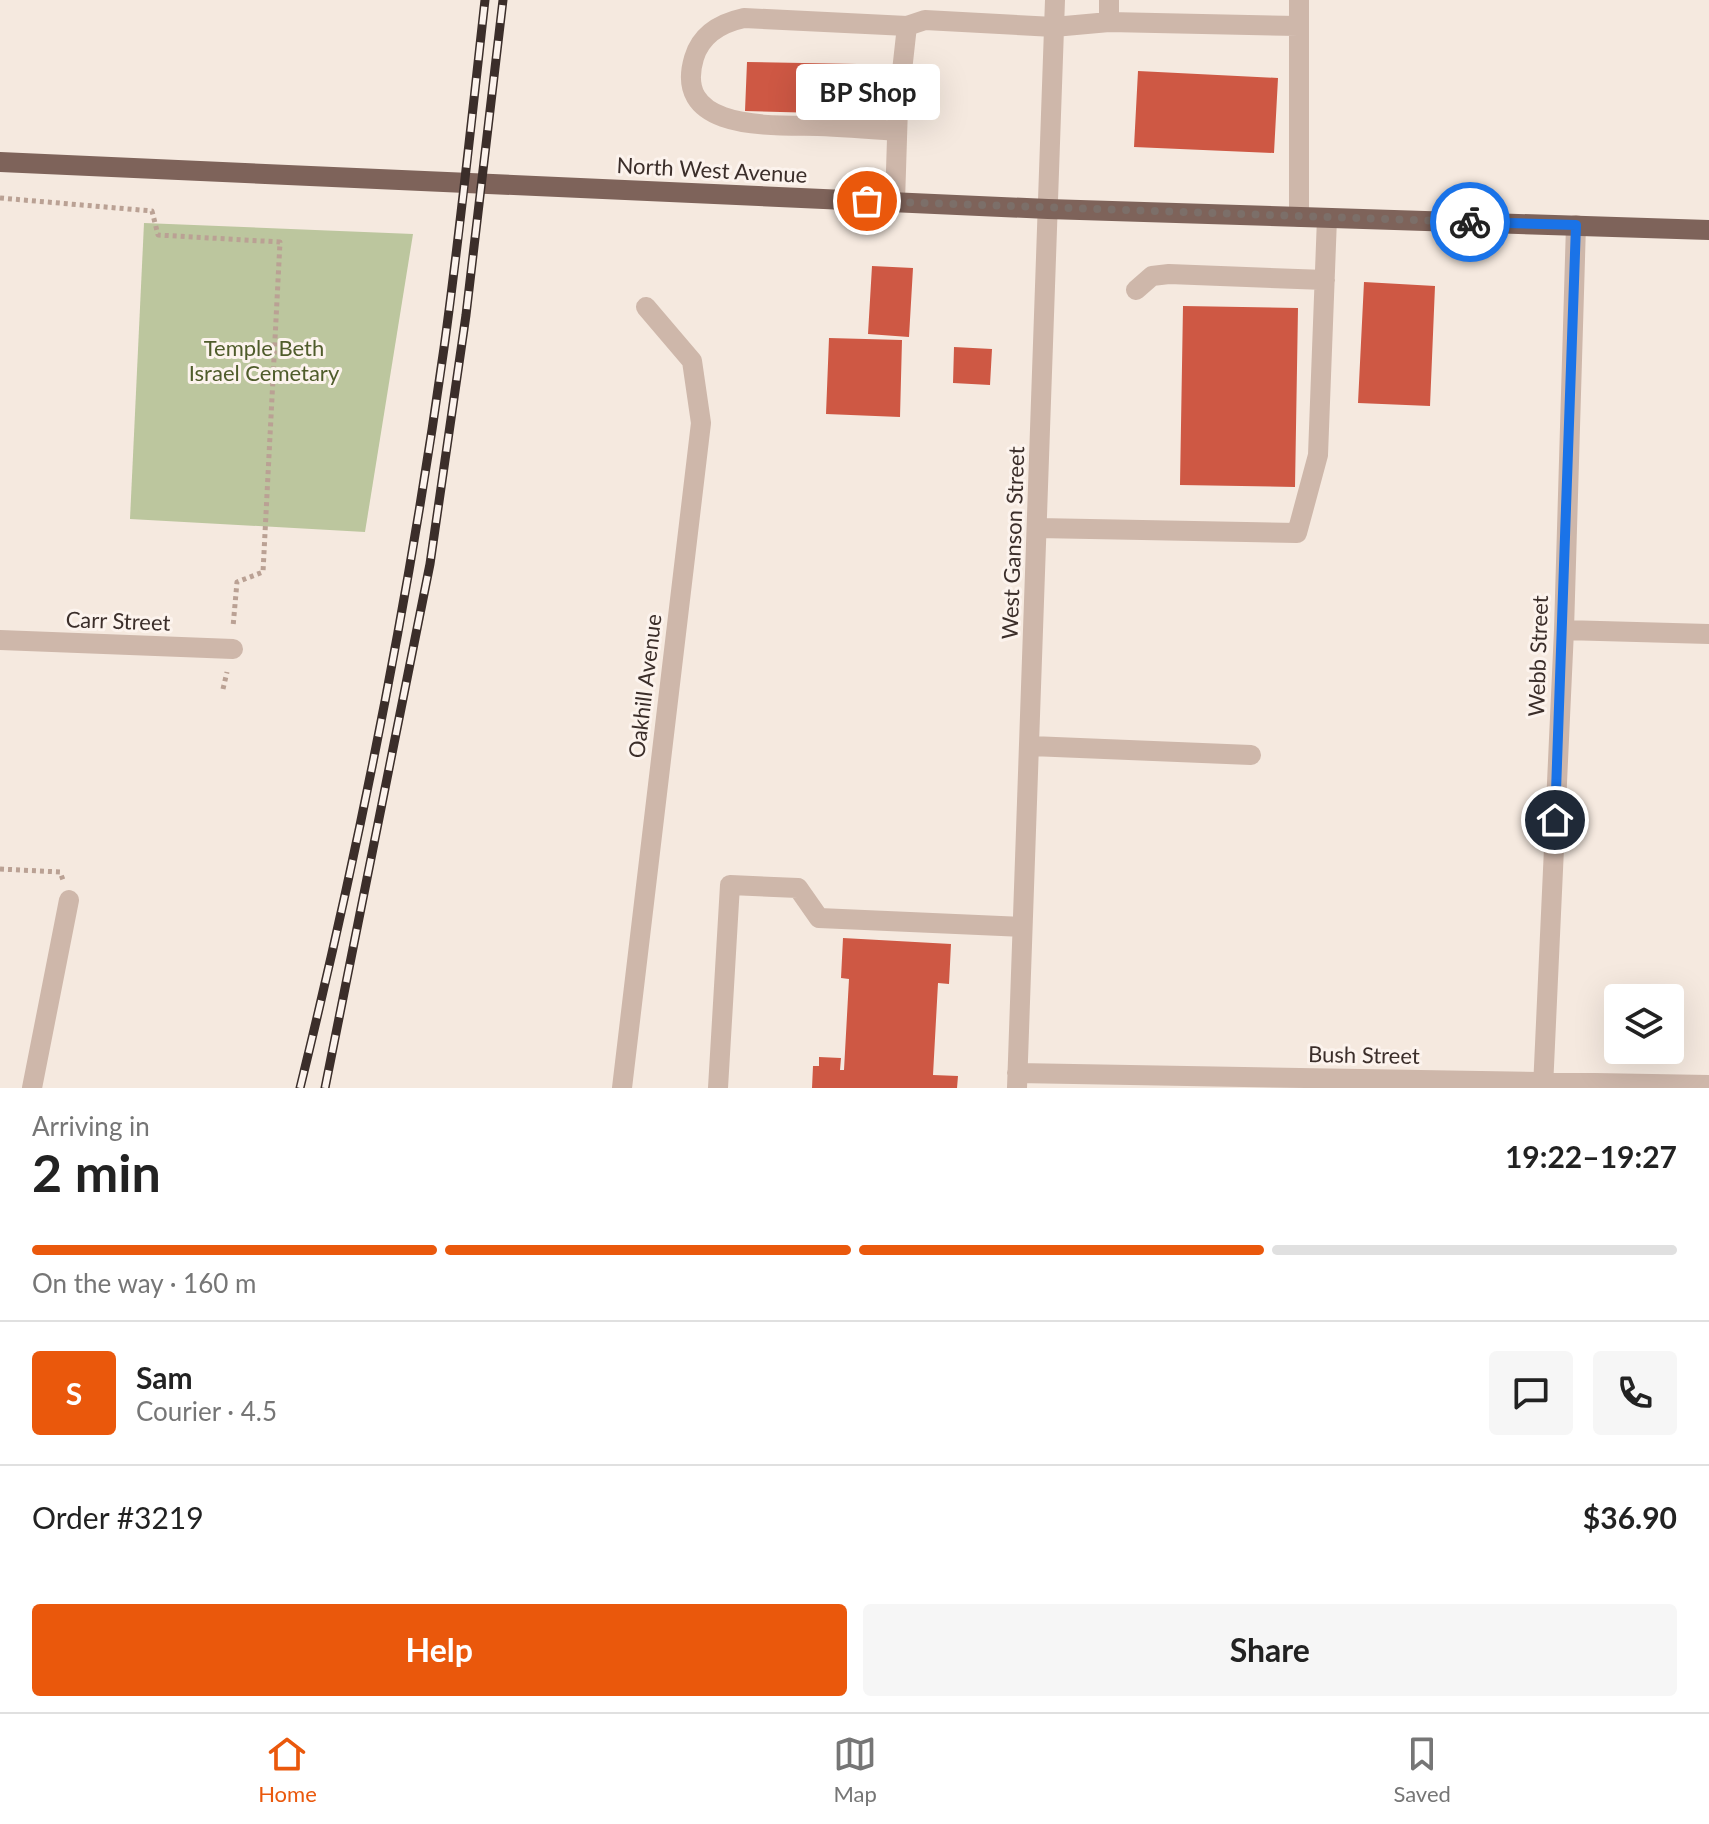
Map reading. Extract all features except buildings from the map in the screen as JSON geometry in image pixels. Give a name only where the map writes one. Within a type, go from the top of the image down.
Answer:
[{"type":"main road","name":"North West Avenue","points":[[0,162],[523,183],[1048,209],[1709,230]]},
{"type":"street","name":"West Ganson Street","points":[[1017,1081],[1055,0]]},
{"type":"street","points":[[1109,0],[1109,22]]},
{"type":"street","points":[[1299,0],[1299,217]]},
{"type":"street","points":[[897,131],[742,124],[717,116],[704,106],[692,89],[691,68],[697,49],[711,32],[725,22],[744,18],[907,26],[925,20],[964,19],[1054,27],[1109,22],[1298,26]]},
{"type":"street","points":[[895,202],[897,131],[907,26]]},
{"type":"street","points":[[1038,528],[1297,533],[1318,455],[1327,218]]},
{"type":"street","name":"Webb Street","points":[[1543,1084],[1564,630],[1576,225]]},
{"type":"street","points":[[1136,290],[1152,276],[1169,274],[1325,280]]},
{"type":"street","name":"Oakhill Avenue","points":[[622,1088],[701,423],[692,361],[646,307]]},
{"type":"street","points":[[1564,630],[1709,634]]},
{"type":"street","name":"Carr Street","points":[[0,640],[233,649]]},
{"type":"street","points":[[1031,746],[1251,755]]},
{"type":"street","points":[[718,1088],[730,885],[798,888],[819,918],[1022,927]]},
{"type":"street","points":[[32,1088],[69,900]]},
{"type":"street","name":"Bush Street","points":[[1017,1081],[1709,1085]]},
{"type":"path","points":[[0,198],[152,211],[158,235],[280,242],[263,572],[237,582],[233,649],[223,689]]},
{"type":"path","points":[[0,869],[60,872],[69,900]]},
{"type":"green space","name":"Temple Beth Israel Cemetary","points":[[144,223],[413,234],[365,532],[130,519]]},
{"type":"railway","points":[[300,1088],[363,812],[415,534],[450,304],[485,0]]},
{"type":"railway","points":[[325,1088],[430,564],[466,315],[503,0]]},
{"type":"way so far","points":[[867,201],[1470,222]]},
{"type":"place","name":"BP Shop","points":[[867,201]]},
{"type":"route","points":[[1470,222],[1576,225],[1555,820]]}]
